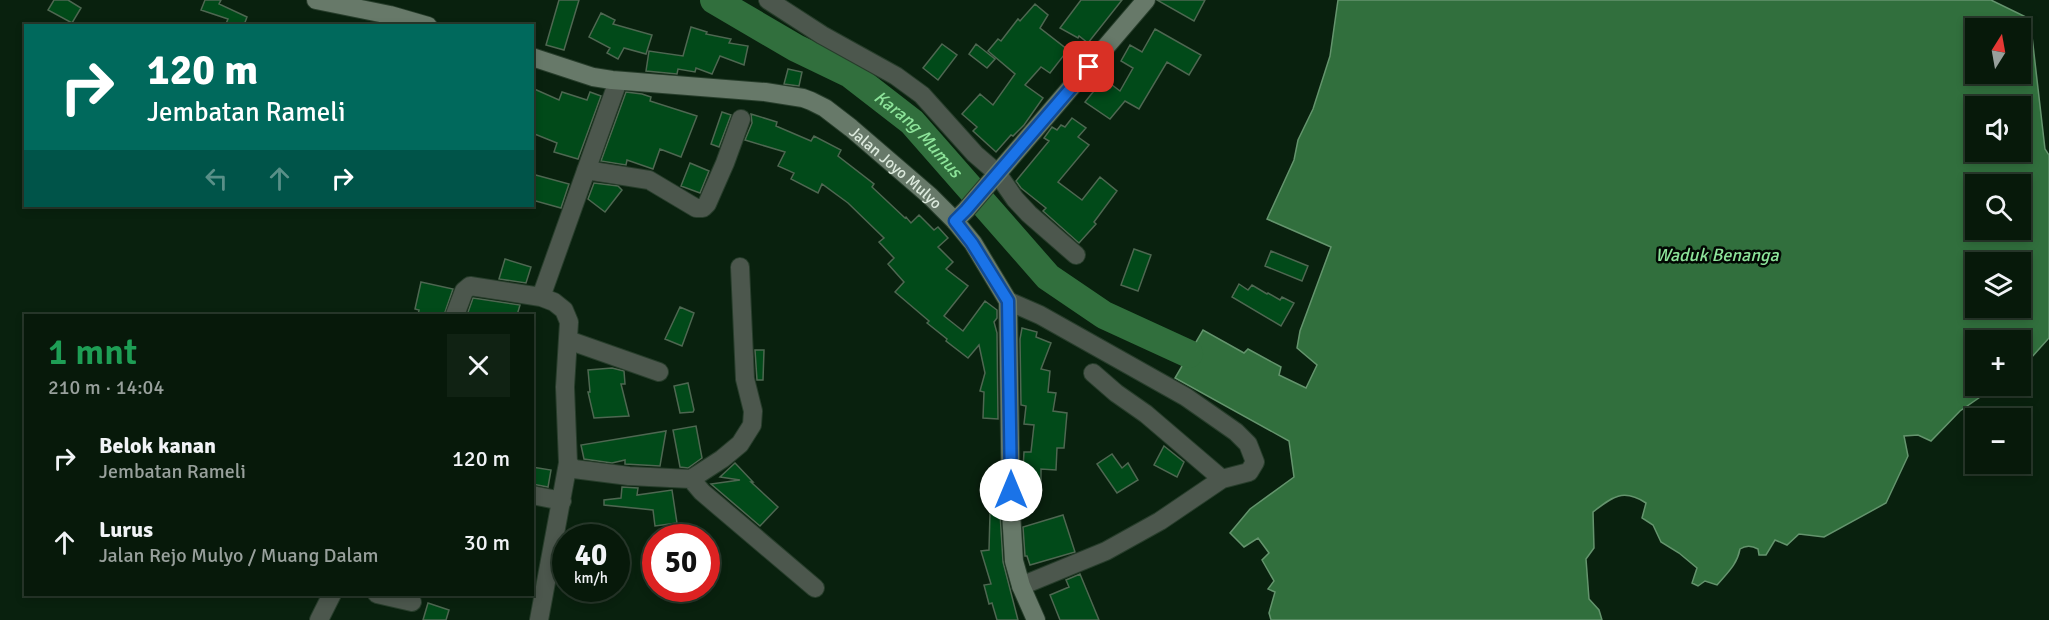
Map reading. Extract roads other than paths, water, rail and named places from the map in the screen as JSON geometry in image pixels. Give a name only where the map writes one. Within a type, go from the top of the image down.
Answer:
[{"type":"main road","points":[[316,0],[388,20],[415,24]]},
{"type":"main road","points":[[961,215],[1146,0]]},
{"type":"main road","name":"Jalan Joyo Mulyo","points":[[534,58],[593,77],[618,81],[765,92],[811,101],[825,108],[930,196],[961,215],[978,251],[1008,301]]},
{"type":"main road","points":[[1008,301],[1011,512],[1014,561],[1021,586],[1036,620]]},
{"type":"street","points":[[768,0],[822,35],[897,76],[922,95],[1029,214],[1076,255]]},
{"type":"street","points":[[541,297],[618,81]]},
{"type":"street","points":[[586,171],[649,180],[696,208],[703,208],[707,204],[725,163],[741,119]]},
{"type":"street","points":[[568,464],[574,469],[607,474],[675,480],[691,479],[740,444],[752,425],[753,411],[745,379],[740,267]]},
{"type":"street","points":[[455,314],[464,291],[470,286],[541,297],[554,302],[564,310],[568,322],[565,387],[568,464],[539,620]]},
{"type":"street","points":[[1008,301],[1040,315],[1186,397],[1236,432],[1248,444],[1255,462],[1249,472],[1222,479],[1160,521],[1106,550],[1021,586]]},
{"type":"street","points":[[568,340],[659,372]]},
{"type":"street","points":[[1094,373],[1222,479]]},
{"type":"street","points":[[691,479],[702,492],[815,588]]},
{"type":"street","points":[[534,495],[562,501]]},
{"type":"street","points":[[319,620],[331,596]]},
{"type":"street","points":[[386,596],[412,602]]},
{"type":"water","name":"Waduk Benanga","points":[[1338,0],[1991,0],[2028,18],[1965,18],[1965,84],[2031,84],[2031,28],[2045,149],[2049,155],[2049,338],[2031,358],[2031,330],[1965,330],[1965,396],[1982,396],[1960,411],[1931,441],[1918,435],[1904,436],[1908,456],[1886,503],[1824,537],[1799,534],[1787,545],[1775,540],[1766,555],[1759,555],[1758,549],[1753,547],[1742,548],[1728,573],[1717,585],[1705,581],[1698,586],[1692,583],[1697,568],[1661,542],[1653,525],[1642,518],[1646,503],[1638,498],[1624,495],[1606,502],[1593,512],[1594,548],[1586,559],[1589,599],[1599,610],[1602,620],[1271,620],[1269,613],[1275,592],[1268,589],[1274,581],[1262,560],[1269,553],[1258,538],[1244,547],[1230,533],[1250,509],[1294,477],[1289,441],[1175,378],[1203,330],[1244,353],[1248,349],[1281,367],[1279,375],[1306,388],[1317,365],[1297,348],[1300,331],[1331,247],[1267,219],[1294,160],[1298,140],[1313,109],[1330,56]]},
{"type":"waterway","name":"Karang Mumus","points":[[714,0],[796,48],[850,74],[912,122],[1048,277],[1104,315],[1189,354]]}]
